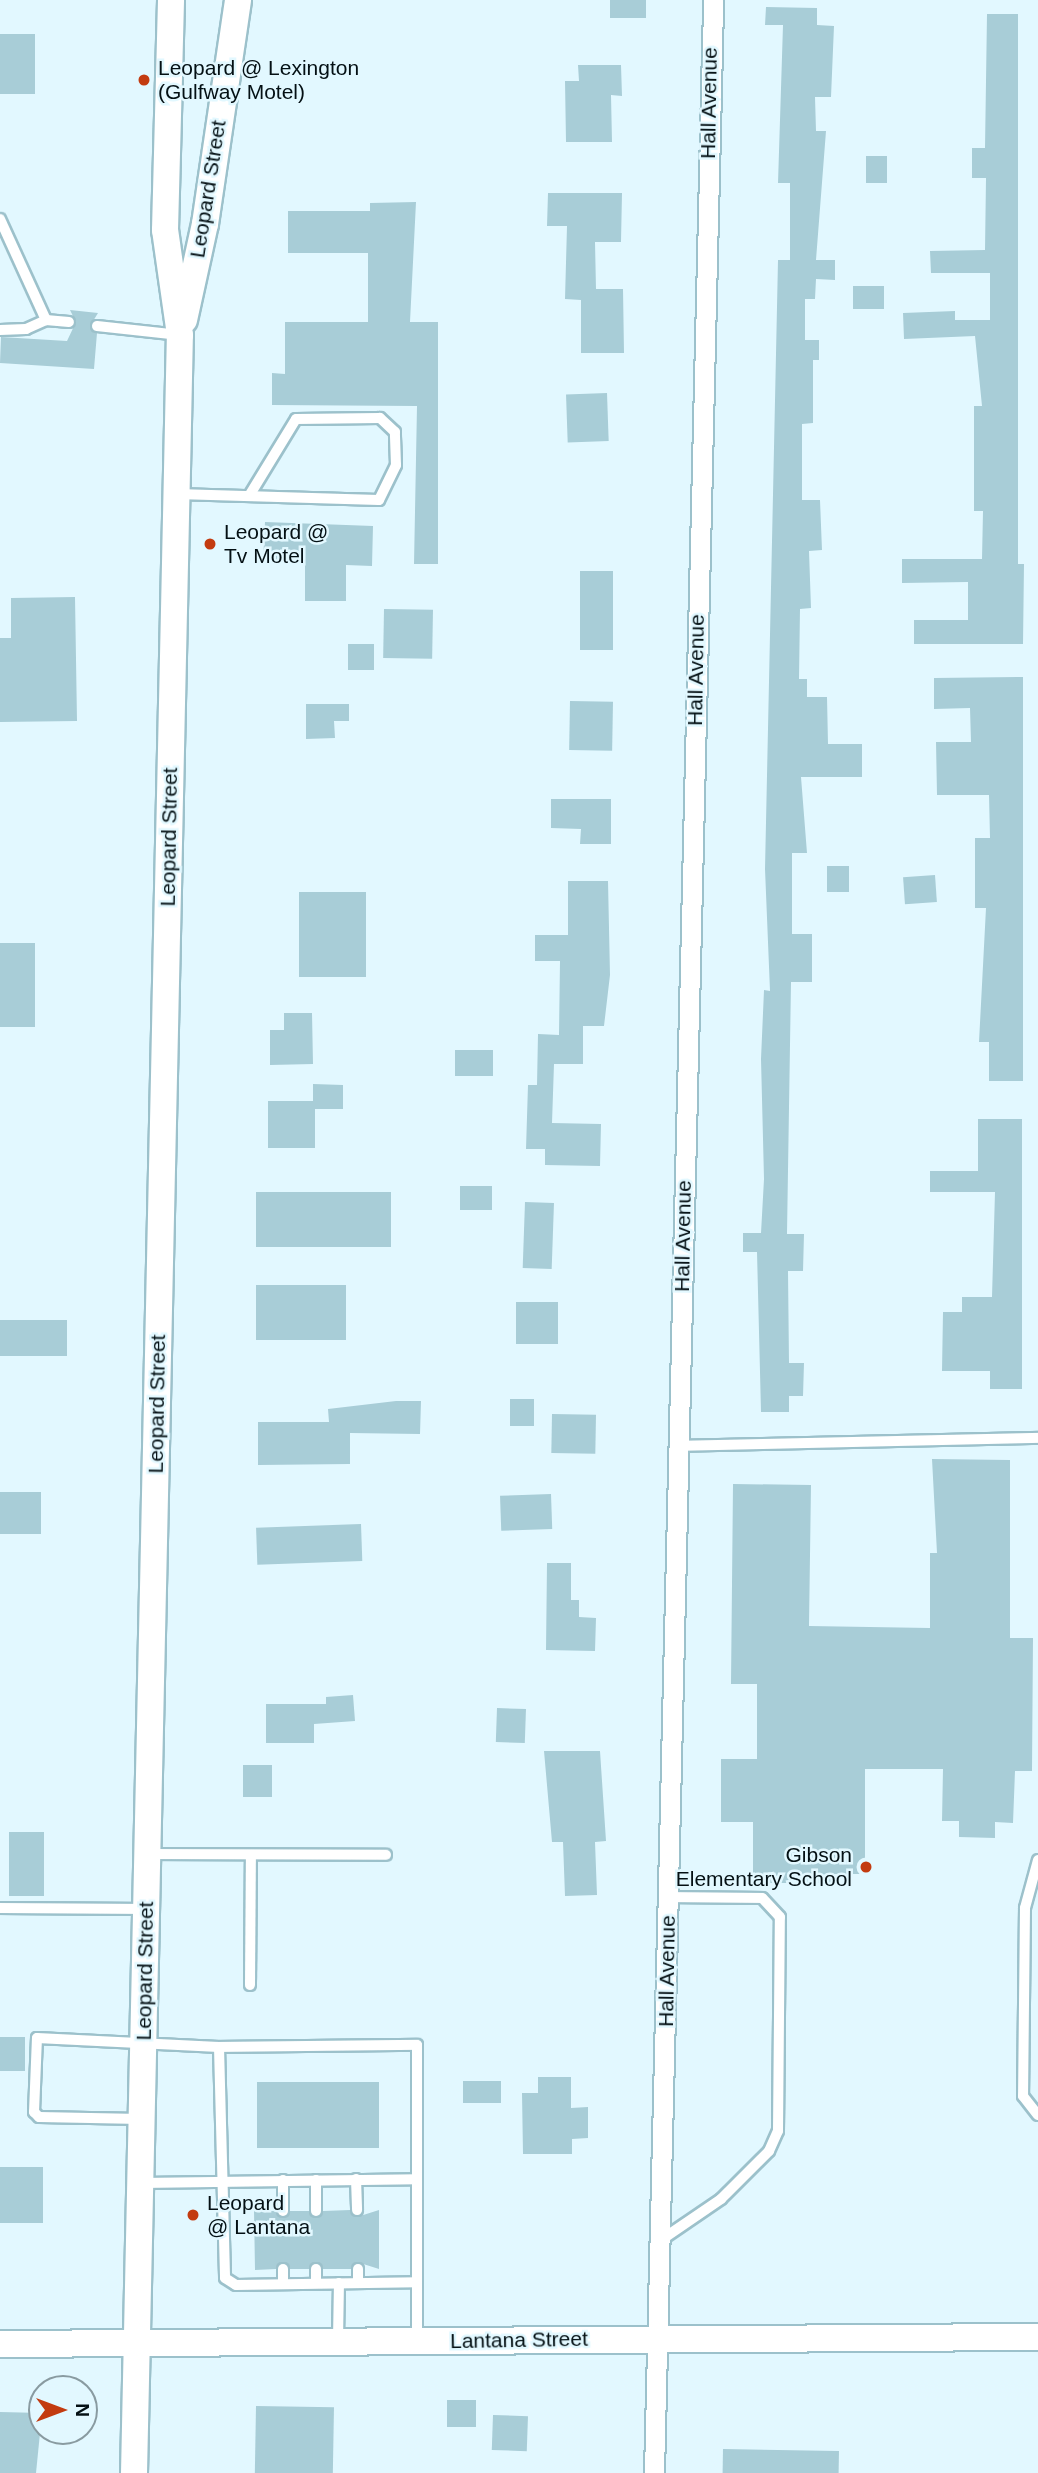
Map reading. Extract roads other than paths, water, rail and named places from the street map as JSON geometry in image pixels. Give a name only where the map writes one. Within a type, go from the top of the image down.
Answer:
[{"type":"main road","name":"Leopard Street","points":[[134,2473],[180,335],[165,230],[171,0]]},
{"type":"main road","name":"Leopard Street","points":[[180,335],[205,224],[238,0]]},
{"type":"main road","name":"Lantana Street","points":[[0,2344],[1038,2337]]},
{"type":"street","name":"Hall Avenue","points":[[654,2473],[713,0]]},
{"type":"lane","points":[[0,219],[46,320]]},
{"type":"lane","points":[[0,330],[26,330],[46,320],[69,322]]},
{"type":"lane","points":[[97,326],[180,335]]},
{"type":"lane","points":[[177,494],[379,500],[396,466],[395,432],[380,418],[296,419],[248,496]]},
{"type":"lane","points":[[678,1446],[1038,1438]]},
{"type":"lane","points":[[147,1854],[386,1855]]},
{"type":"lane","points":[[250,1985],[251,1855]]},
{"type":"lane","points":[[1038,1860],[1025,1908],[1023,2096],[1038,2115]]},
{"type":"lane","points":[[661,2240],[721,2199],[769,2151],[778,2131],[780,1917],[762,1898],[668,1897]]},
{"type":"lane","points":[[0,1908],[146,1909]]},
{"type":"lane","points":[[142,2119],[40,2117],[34,2112],[34,2045],[37,2038],[144,2041],[219,2047],[417,2045],[417,2342]]},
{"type":"lane","points":[[219,2047],[219,2181],[225,2278],[236,2285],[417,2282]]},
{"type":"lane","points":[[356,2179],[357,2210]]},
{"type":"lane","points":[[141,2183],[417,2179]]},
{"type":"lane","points":[[283,2180],[283,2211]]},
{"type":"lane","points":[[316,2180],[316,2211]]},
{"type":"lane","points":[[283,2269],[283,2284]]},
{"type":"lane","points":[[316,2269],[316,2283]]},
{"type":"lane","points":[[358,2269],[358,2283]]},
{"type":"lane","points":[[338,2343],[339,2283]]},
{"type":"place","name":"Leopard @ Lexington (Gulfway Motel)","points":[[144,80]]},
{"type":"place","name":"Leopard @ Tv Motel","points":[[210,544]]},
{"type":"place","name":"Gibson Elementary School","points":[[866,1867]]},
{"type":"place","name":"Leopard @ Lantana","points":[[193,2215]]}]
